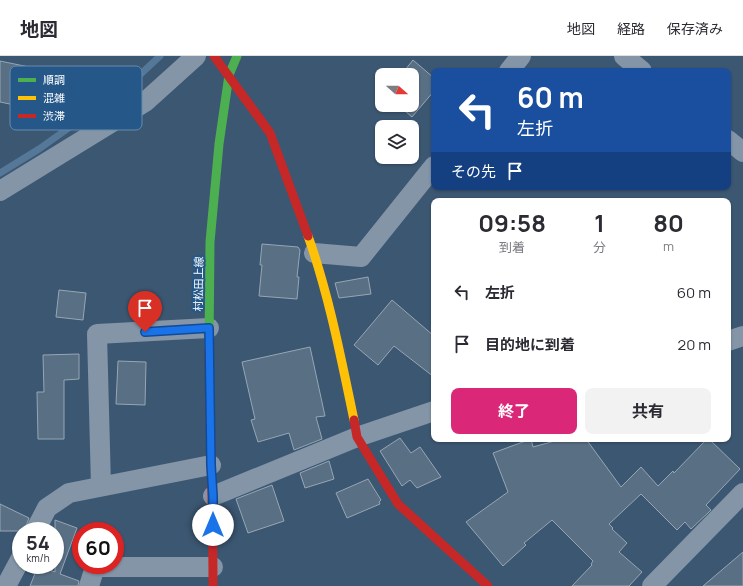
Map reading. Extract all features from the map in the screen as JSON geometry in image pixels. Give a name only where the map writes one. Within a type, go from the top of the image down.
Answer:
[{"type":"street","points":[[142,104],[196,56]]},
{"type":"street","points":[[214,56],[270,133],[314,253],[338,343],[357,437],[398,504],[488,586]]},
{"type":"street","name":"村松田上線","points":[[213,577],[213,496],[211,465],[209,328],[210,242],[229,75],[237,56]]},
{"type":"street","points":[[511,68],[521,56]]},
{"type":"street","points":[[624,56],[638,68]]},
{"type":"street","points":[[0,190],[99,130]]},
{"type":"street","points":[[731,142],[743,152]]},
{"type":"street","points":[[314,253],[361,257],[431,170]]},
{"type":"street","points":[[101,486],[97,334],[209,328]]},
{"type":"street","points":[[731,340],[743,336]]},
{"type":"street","points":[[213,496],[357,437],[431,412]]},
{"type":"street","points":[[40,522],[47,508],[69,493],[211,465]]},
{"type":"street","points":[[652,586],[743,493]]},
{"type":"street","points":[[89,586],[95,567],[213,577]]},
{"type":"street","points":[[6,586],[12,574]]},
{"type":"building","points":[[413,60],[431,75],[431,95],[419,109],[419,68],[407,68]]},
{"type":"building","points":[[0,61],[24,66],[10,66],[10,104],[0,102]]},
{"type":"building","points":[[406,112],[416,112],[412,117]]},
{"type":"building","points":[[262,244],[298,247],[300,250],[297,277],[299,277],[297,299],[259,296],[262,265],[260,265]]},
{"type":"building","points":[[368,277],[371,294],[339,298],[335,283]]},
{"type":"building","points":[[59,290],[86,293],[83,320],[56,317]]},
{"type":"building","points":[[392,300],[431,333],[431,375],[394,346],[378,365],[354,345]]},
{"type":"building","points":[[310,347],[325,416],[316,417],[322,439],[294,450],[289,433],[258,442],[251,420],[255,419],[242,362]]},
{"type":"building","points":[[79,354],[79,379],[64,380],[64,439],[38,439],[37,392],[44,392],[43,355]]},
{"type":"building","points":[[118,361],[146,362],[145,405],[116,404]]},
{"type":"building","points":[[400,438],[411,453],[420,447],[441,477],[417,488],[410,480],[402,486],[380,451]]},
{"type":"building","points":[[523,442],[532,442],[533,447],[551,442],[588,442],[621,487],[641,467],[658,486],[673,471],[674,473],[704,442],[712,442],[740,469],[706,505],[711,510],[691,529],[685,522],[677,530],[641,494],[609,524],[613,528],[612,529],[627,543],[619,552],[642,572],[629,586],[572,586],[592,565],[591,564],[593,561],[552,520],[524,543],[526,545],[503,566],[466,522],[508,492],[493,453]]},
{"type":"building","points":[[329,461],[334,479],[305,488],[300,473]]},
{"type":"building","points":[[368,479],[381,500],[379,502],[380,504],[347,518],[336,493]]},
{"type":"building","points":[[272,485],[284,521],[248,533],[236,499]]},
{"type":"building","points":[[0,504],[29,518],[27,522],[12,522],[12,531],[0,531]]},
{"type":"building","points":[[64,523],[72,526],[72,542],[64,563]]},
{"type":"building","points":[[743,552],[743,586],[703,586]]},
{"type":"building","points":[[35,574],[60,574],[79,581],[78,586],[30,586]]},
{"type":"waterway","points":[[142,73],[160,56]]},
{"type":"waterway","points":[[0,173],[39,149],[66,130]]},
{"type":"traffic: fast","points":[[209,348],[210,242],[219,144],[229,75],[237,56]]},
{"type":"traffic: slow","points":[[308,236],[328,304],[354,420]]},
{"type":"traffic: jam","points":[[214,56],[270,133],[308,236]]},
{"type":"traffic: jam","points":[[209,348],[213,586]]},
{"type":"traffic: jam","points":[[354,420],[357,437],[398,504],[488,586]]},
{"type":"route","points":[[145,332],[209,328],[213,525]]}]
